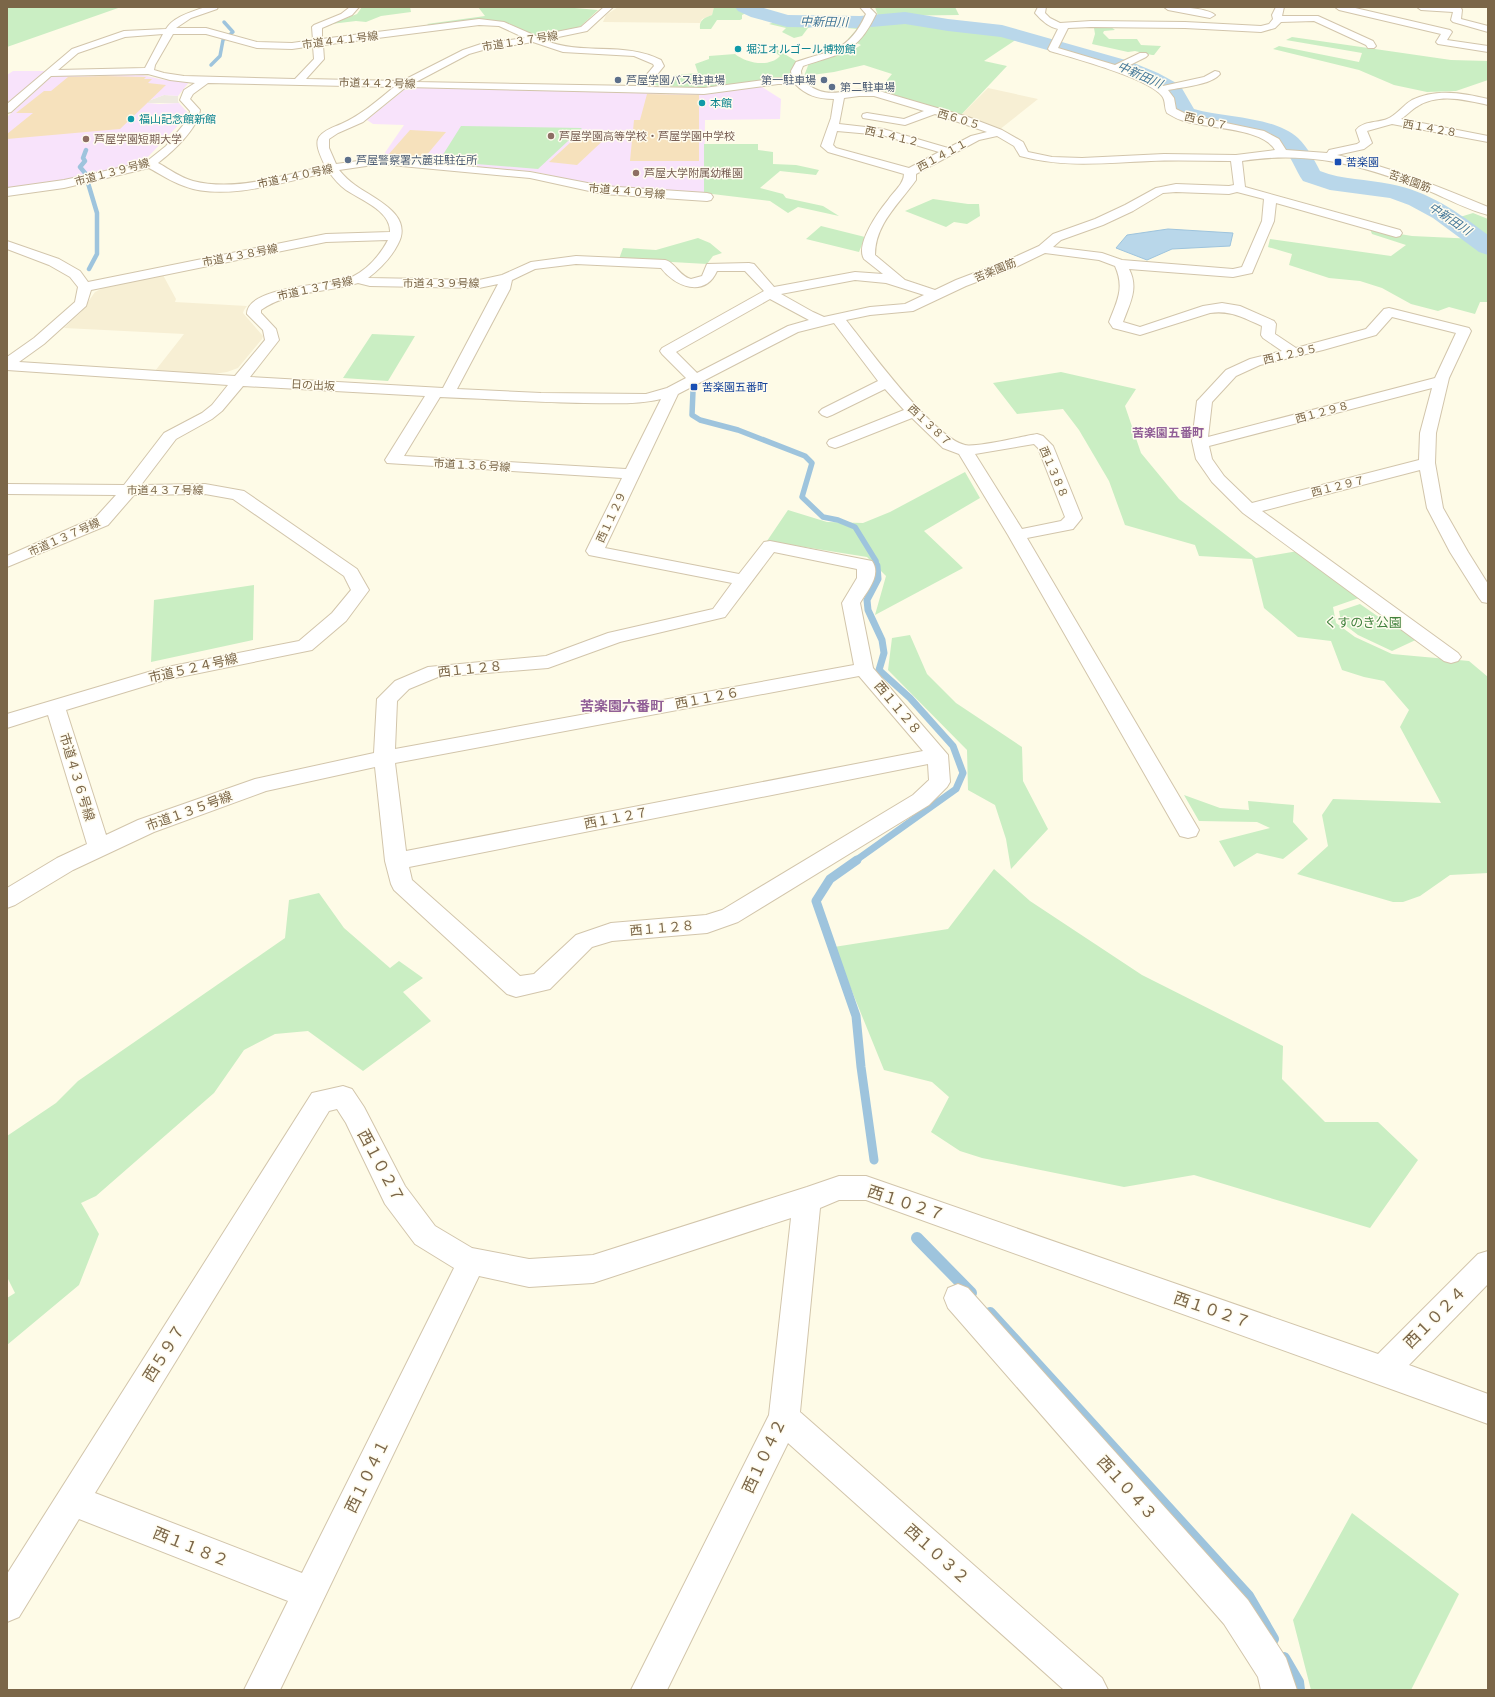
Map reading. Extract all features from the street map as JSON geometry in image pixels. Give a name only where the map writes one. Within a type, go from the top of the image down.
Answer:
[{"type":"street","points":[[149,71],[150,65],[171,31],[173,25],[188,16],[214,7]]},
{"type":"street","points":[[298,82],[319,58],[317,28],[327,22],[347,15],[354,10],[355,7]]},
{"type":"street","name":"市道１３７号線","points":[[7,562],[102,521],[129,490],[170,436],[207,416],[217,408],[272,340],[273,336],[270,330],[254,314],[254,309],[262,303],[282,293],[347,283],[357,279],[383,259],[396,236],[395,224],[387,212],[346,186],[331,168],[322,146],[324,138],[334,131],[359,120],[404,84],[466,52],[481,46],[537,39],[584,29],[609,7]]},
{"type":"street","points":[[797,81],[796,71],[799,64],[848,48],[866,28],[871,14],[864,7]]},
{"type":"street","points":[[1042,7],[1040,13],[1057,26],[1063,28],[1053,49],[1120,66],[1152,83],[1166,87],[1207,78],[1215,74]]},
{"type":"street","points":[[1168,7],[1238,21]]},
{"type":"street","points":[[1057,26],[1091,24],[1185,25],[1261,29],[1272,26],[1278,19],[1277,15],[1280,7]]},
{"type":"street","points":[[1339,7],[1447,32],[1441,42],[1488,49]]},
{"type":"street","points":[[1420,7],[1458,10],[1456,20],[1488,29]]},
{"type":"street","points":[[1091,13],[1091,24]]},
{"type":"street","points":[[1160,15],[1179,17],[1184,20],[1185,25]]},
{"type":"street","points":[[1278,19],[1315,18],[1370,43],[1371,46]]},
{"type":"street","name":"市道４４１号線","points":[[7,110],[75,51],[112,37],[130,33],[171,31],[206,31],[233,37],[257,45],[292,46],[494,21],[507,25],[550,46],[563,49],[634,53],[650,56],[658,62],[659,66],[640,89]]},
{"type":"street","points":[[1120,66],[1143,55]]},
{"type":"street","name":"市道４４２号線","points":[[48,73],[149,71],[174,78],[206,80],[704,90],[778,81],[797,81]]},
{"type":"street","name":"市道１３９号線","points":[[7,192],[79,181],[150,164],[170,148],[194,118],[195,110],[185,100],[188,92],[206,80]]},
{"type":"street","name":"西６０５","points":[[797,81],[810,91],[822,95],[839,97],[868,92],[876,93],[964,119],[998,132],[1019,144],[1024,154],[1043,159],[1101,161],[1142,158],[1236,158]]},
{"type":"street","name":"西６０７","points":[[1166,87],[1171,111],[1185,118],[1260,133],[1275,141],[1287,153]]},
{"type":"street","points":[[1330,157],[1333,152],[1360,146],[1366,143],[1361,130],[1366,126],[1393,120],[1413,104],[1430,97],[1459,96],[1488,102]]},
{"type":"street","points":[[839,97],[833,127],[827,146],[832,150],[910,172],[910,180],[883,214],[868,248],[869,256],[900,282]]},
{"type":"street","points":[[836,114],[869,116],[905,122],[933,111]]},
{"type":"street","name":"西１４２８","points":[[1393,120],[1488,139]]},
{"type":"street","name":"西１４２８","points":[[1467,134],[1478,125]]},
{"type":"street","name":"西１４１２","points":[[833,127],[883,132],[950,152]]},
{"type":"street","name":"西１４１１","points":[[910,172],[975,138],[998,132]]},
{"type":"street","points":[[1287,153],[1236,158],[1240,186],[1237,188],[1270,199],[1396,233]]},
{"type":"street","name":"苦楽園筋","points":[[1287,153],[1330,157],[1371,167],[1488,211]]},
{"type":"street","name":"市道４４０号線","points":[[150,164],[188,184],[216,189],[245,187],[331,168],[380,161],[530,174],[603,190],[707,197]]},
{"type":"street","name":"苦楽園筋","points":[[618,400],[646,398],[672,391],[793,329],[830,319],[870,311],[908,308],[961,283],[1011,264],[1043,249],[1057,237],[1099,222],[1129,208],[1160,190],[1176,188],[1228,190],[1237,188]]},
{"type":"street","points":[[1043,249],[1102,257],[1120,264],[1233,273],[1246,270],[1266,227],[1270,199]]},
{"type":"street","name":"市道４３８号線","points":[[85,287],[326,238],[396,236]]},
{"type":"street","points":[[7,245],[54,262],[75,274],[85,287],[80,303],[39,341],[7,365]]},
{"type":"street","points":[[13,260],[29,253]]},
{"type":"street","name":"市道４３９号線","points":[[357,279],[370,282],[479,284],[506,278],[531,266],[576,260],[665,264],[670,272],[680,280],[696,283],[708,278],[712,266],[749,267],[771,292]]},
{"type":"street","points":[[1120,264],[1126,276],[1127,294],[1116,322],[1118,325],[1140,331],[1208,309],[1222,307],[1235,309],[1269,324],[1268,335],[1294,353]]},
{"type":"street","points":[[695,379],[667,351],[771,292],[856,276],[886,278],[936,295]]},
{"type":"street","name":"市道１３６号線","points":[[506,278],[503,290],[442,392],[394,460],[631,474]]},
{"type":"street","points":[[771,292],[774,296],[808,315],[830,319]]},
{"type":"street","name":"西１２９５","points":[[1451,657],[1249,508],[1218,479],[1204,459],[1200,444],[1205,401],[1231,373],[1255,362],[1371,332],[1389,312],[1464,331],[1442,378],[1428,433],[1427,463],[1435,508],[1459,552],[1488,598]]},
{"type":"street","name":"西１３８７","points":[[830,319],[914,412],[949,445],[965,451],[1017,535],[1188,830]]},
{"type":"street","name":"日の出坂","points":[[7,365],[240,381],[541,398],[618,400]]},
{"type":"street","name":"西１２９８","points":[[1200,444],[1440,381],[1442,378]]},
{"type":"street","points":[[827,412],[887,382]]},
{"type":"street","name":"西１１２９","points":[[672,391],[595,551],[742,580]]},
{"type":"street","points":[[835,443],[914,412]]},
{"type":"street","name":"西１３８８","points":[[965,451],[1037,439],[1044,446],[1074,518],[1067,526],[1017,535]]},
{"type":"street","name":"西１２９７","points":[[1249,508],[1427,463]]},
{"type":"street","name":"市道４３７号線","points":[[7,488],[129,490],[206,489],[238,495],[351,572],[360,590]]},
{"type":"street","name":"西１１２８","points":[[384,758],[387,700],[402,685],[435,671],[548,662],[615,637],[719,613],[742,580],[770,546],[866,565],[866,578],[851,603],[864,669],[938,756],[940,782],[921,800],[730,916],[706,924],[611,932],[584,941],[541,982],[516,987],[402,884],[396,861]]},
{"type":"street","name":"市道５２４号線","points":[[7,721],[162,674],[305,646],[339,617],[360,590]]},
{"type":"street","name":"西１１２６","points":[[384,758],[864,669]]},
{"type":"street","name":"市道４３６号線","points":[[55,706],[99,848]]},
{"type":"street","name":"西１１２７","points":[[396,861],[938,756]]},
{"type":"street","points":[[384,758],[396,861]]},
{"type":"street","name":"市道１３５号線","points":[[7,899],[65,864],[146,826],[262,784],[384,758]]},
{"type":"street","name":"西１０２７","points":[[321,1101],[343,1097],[355,1115],[394,1195],[425,1235],[461,1258],[472,1261],[529,1273],[593,1269],[839,1188],[866,1188],[1383,1370],[1488,1409]]},
{"type":"street","name":"西５９７","points":[[7,1605],[321,1101]]},
{"type":"street","name":"西１０４２","points":[[649,1690],[784,1418],[806,1200]]},
{"type":"street","name":"西１０４１","points":[[262,1690],[472,1261]]},
{"type":"street","name":"西１０２４","points":[[1383,1370],[1488,1264]]},
{"type":"street","name":"西１０４３","points":[[958,1298],[1236,1612],[1274,1670],[1279,1690]]},
{"type":"street","name":"西１０３２","points":[[784,1418],[1090,1690]]},
{"type":"street","name":"西１１８２","points":[[73,1500],[309,1593]]},
{"type":"shaded area","points":[[618,7],[714,7],[712,15],[702,19],[700,23],[603,22],[606,15]]},
{"type":"shaded area","points":[[13,71],[45,71],[7,105],[7,75]]},
{"type":"shaded area","name":"芦屋学園短期大学","points":[[138,74],[164,80],[190,81],[178,96],[164,95],[148,101],[148,103],[159,104],[179,103],[189,114],[144,161],[41,186],[7,189],[7,117],[51,77],[58,75]]},
{"type":"shaded area","name":"芦屋学園高等学校・芦屋学園中学校","points":[[759,85],[781,99],[780,119],[705,120],[704,193],[604,187],[536,172],[382,157],[404,125],[373,124],[367,120],[404,90],[413,87],[708,93]]},
{"type":"shaded area","points":[[988,88],[1038,99],[999,130],[960,116]]},
{"type":"shaded area","points":[[164,95],[178,96],[179,103],[148,103],[148,101]]},
{"type":"shaded area","points":[[163,275],[176,299],[175,302],[247,306],[243,313],[263,336],[238,368],[227,372],[214,374],[155,371],[184,334],[64,328],[81,312],[95,292],[103,288]]},
{"type":"green space","points":[[7,7],[121,7],[7,47]]},
{"type":"green space","points":[[362,7],[410,7],[411,12],[381,16],[366,22],[356,21],[331,24],[357,14]]},
{"type":"green space","points":[[478,7],[563,7],[598,10],[581,26],[568,31],[537,37],[510,24],[492,20],[430,26],[427,24],[485,16]]},
{"type":"green space","points":[[714,7],[740,7],[759,15],[746,13],[742,15],[742,19],[740,20],[717,20],[711,29],[700,29],[701,21],[712,15]]},
{"type":"green space","points":[[875,7],[955,7],[959,15],[878,16]]},
{"type":"green space","points":[[815,17],[864,19],[882,17],[986,27],[1017,39],[984,61],[1007,66],[960,116],[879,90],[892,74],[864,65],[834,72],[804,76],[809,63],[853,50],[861,45],[848,39],[857,29],[837,27],[825,23],[808,28],[802,36],[794,38],[782,32],[786,28],[769,24],[780,20]]},
{"type":"green space","points":[[1111,27],[1115,30],[1104,31],[1103,33],[1109,39],[1137,39],[1141,45],[1161,46],[1154,55],[1152,55],[1135,51],[1128,52],[1092,44],[1095,34],[1094,28]]},
{"type":"green space","points":[[1292,37],[1451,60],[1488,61],[1488,80],[1456,91],[1427,92],[1394,85],[1359,70],[1273,49],[1279,46],[1359,62],[1362,53],[1286,40]]},
{"type":"green space","points":[[773,47],[796,61],[793,77],[708,88],[659,86],[652,84],[653,82],[671,81],[675,75],[698,73],[695,64],[709,59],[709,56],[735,54],[751,62],[770,62],[780,56],[769,48]]},
{"type":"green space","points":[[461,126],[582,128],[538,169],[439,161]]},
{"type":"green space","points":[[704,144],[758,144],[758,150],[773,152],[773,164],[796,165],[819,170],[816,175],[780,171],[760,188],[783,194],[786,198],[823,206],[839,216],[798,207],[788,213],[770,201],[704,193]]},
{"type":"green space","points":[[933,199],[979,204],[980,216],[967,224],[954,222],[946,227],[905,211]]},
{"type":"green space","points":[[1473,213],[1488,219],[1488,302],[1480,302],[1475,314],[1449,307],[1438,311],[1411,304],[1382,288],[1360,281],[1329,278],[1289,265],[1292,254],[1268,247],[1270,239],[1391,256],[1406,245],[1372,234],[1370,229],[1412,236],[1476,239],[1460,217]]},
{"type":"green space","points":[[821,226],[865,237],[859,252],[806,239]]},
{"type":"green space","points":[[698,238],[710,243],[722,253],[713,256],[707,264],[619,259],[623,248],[656,250]]},
{"type":"green space","points":[[372,334],[415,336],[388,381],[343,378]]},
{"type":"green space","points":[[1061,372],[1136,389],[1125,406],[1141,453],[1179,499],[1256,558],[1298,551],[1359,598],[1333,607],[1336,623],[1355,637],[1392,654],[1469,661],[1488,677],[1488,873],[1450,875],[1420,896],[1403,902],[1393,902],[1297,874],[1328,846],[1322,815],[1333,799],[1441,803],[1400,727],[1409,710],[1384,681],[1342,670],[1331,641],[1298,637],[1264,608],[1252,559],[1199,556],[1195,545],[1125,525],[1109,481],[1079,430],[1063,409],[1017,414],[993,383]]},
{"type":"green space","points":[[965,472],[980,498],[924,531],[963,568],[875,615],[886,576],[867,557],[767,541],[788,510],[827,522],[863,523],[890,512]]},
{"type":"green space","points":[[254,585],[253,640],[151,662],[154,600]]},
{"type":"green space","name":"くすのき公園","points":[[1360,604],[1396,629],[1404,625],[1422,637],[1392,651],[1358,635],[1341,622],[1339,611]]},
{"type":"green space","points":[[910,635],[927,674],[956,703],[1022,747],[1023,781],[1048,829],[1011,869],[1006,839],[995,805],[968,790],[967,750],[888,670],[892,638]]},
{"type":"green space","points":[[1184,795],[1220,808],[1249,810],[1248,801],[1294,805],[1293,822],[1308,839],[1283,859],[1257,853],[1234,867],[1219,841],[1270,828],[1257,822],[1199,821]]},
{"type":"green space","points":[[994,869],[1030,901],[1142,975],[1283,1046],[1282,1079],[1325,1122],[1378,1122],[1418,1160],[1370,1228],[1194,1175],[1124,1187],[982,1158],[960,1151],[931,1132],[949,1097],[932,1082],[884,1070],[834,947],[948,929]]},
{"type":"green space","points":[[319,893],[344,928],[390,968],[399,961],[423,978],[403,992],[431,1021],[363,1071],[308,1031],[275,1034],[244,1050],[214,1093],[96,1196],[81,1203],[99,1234],[79,1285],[7,1345],[7,1298],[15,1293],[7,1277],[7,1136],[56,1103],[78,1081],[285,938],[289,900]]},
{"type":"green space","points":[[1352,1513],[1459,1594],[1411,1690],[1311,1690],[1293,1620]]},
{"type":"water","points":[[1168,229],[1233,233],[1230,246],[1172,249],[1147,260],[1116,248],[1127,235]]},
{"type":"building","points":[[68,77],[146,77],[144,79],[152,79],[148,83],[166,85],[120,129],[7,139],[7,134],[33,113],[16,113],[44,91],[51,91]]},
{"type":"building","points":[[647,94],[699,95],[699,161],[630,161],[634,120],[640,120]]},
{"type":"building","points":[[410,130],[446,132],[425,157],[388,155]]},
{"type":"building","points":[[582,132],[609,135],[577,165],[549,162]]},
{"type":"waterway","name":"中新田川","points":[[744,7],[758,13],[787,21],[860,22],[905,18],[948,25],[1002,31],[1122,65],[1151,77],[1173,89],[1185,113],[1258,128],[1274,134],[1289,143],[1301,156],[1311,176],[1340,185],[1390,191],[1417,199],[1442,213],[1488,247]]},
{"type":"waterway","points":[[211,65],[220,56],[223,40],[233,32],[224,22]]},
{"type":"waterway","points":[[86,150],[83,158],[85,161],[80,167],[85,173],[97,213],[97,254],[89,269]]},
{"type":"waterway","points":[[693,391],[692,415],[700,420],[738,430],[805,456],[812,463],[802,497],[823,517],[838,520],[855,527],[876,561],[877,567]]},
{"type":"waterway","points":[[855,861],[956,789],[963,773],[953,746],[910,698],[879,670],[884,653],[882,640],[868,610],[867,600],[878,579],[877,566]]},
{"type":"waterway","points":[[857,860],[830,879],[816,901],[856,1016],[861,1067],[874,1160]]},
{"type":"waterway","points":[[917,1238],[971,1293]]},
{"type":"waterway","points":[[990,1313],[1248,1596],[1273,1639]]},
{"type":"waterway","points":[[1284,1658],[1298,1682],[1299,1690]]},
{"type":"place","name":"堀江オルゴール博物館","points":[[738,49]]},
{"type":"place","name":"芦屋学園バス駐車場","points":[[618,80]]},
{"type":"place","name":"第一駐車場","points":[[824,80]]},
{"type":"place","name":"第二駐車場","points":[[832,87]]},
{"type":"place","name":"本館","points":[[702,103]]},
{"type":"place","name":"福山記念館新館","points":[[131,119]]},
{"type":"place","name":"芦屋学園高等学校・芦屋学園中学校","points":[[551,136]]},
{"type":"place","name":"芦屋学園短期大学","points":[[86,139]]},
{"type":"place","name":"芦屋警察署六麓荘駐在所","points":[[348,160]]},
{"type":"place","name":"苦楽園","points":[[1338,162]]},
{"type":"place","name":"芦屋大学附属幼稚園","points":[[636,173]]},
{"type":"place","name":"苦楽園五番町","points":[[694,387]]},
{"type":"district","name":"苦楽園五番町","points":[[1168,433]]},
{"type":"district","name":"苦楽園六番町","points":[[622,706]]}]
